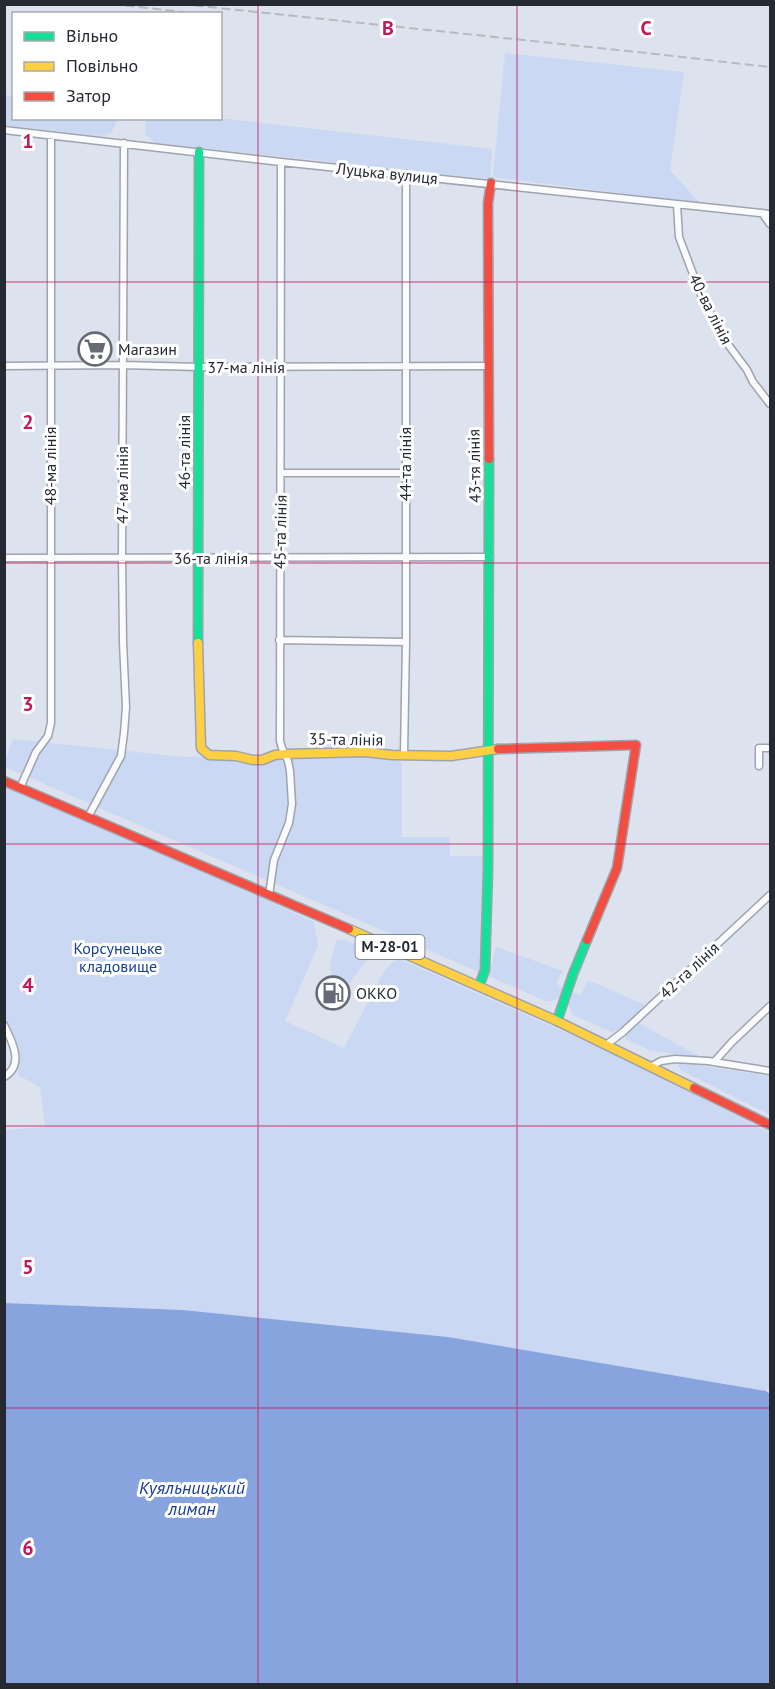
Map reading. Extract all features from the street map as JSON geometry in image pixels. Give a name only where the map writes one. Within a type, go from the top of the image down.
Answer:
[{"type":"main road","name":"46-та лінія","points":[[199,152],[198,629],[200,743],[204,751]]},
{"type":"main road","name":"43-тя лінія","points":[[479,986],[485,970],[489,749],[488,203],[491,183]]},
{"type":"main road","points":[[489,749],[636,745],[617,868],[573,974],[557,1021]]},
{"type":"main road","name":"35-та лінія","points":[[204,751],[214,756],[236,756],[262,760],[285,754],[365,752],[451,756],[489,749]]},
{"type":"main road","name":"М-28-01","points":[[4,781],[479,986],[606,1044],[771,1125]]},
{"type":"street","name":"Луцька вулиця","points":[[4,130],[771,214]]},
{"type":"street","name":"48-ма лінія","points":[[20,788],[36,752],[48,736],[51,723],[51,136]]},
{"type":"street","name":"47-ма лінія","points":[[87,817],[121,756],[126,707],[122,556],[123,143]]},
{"type":"street","name":"45-та лінія","points":[[269,895],[274,860],[289,823],[292,804],[290,771],[280,741],[281,162]]},
{"type":"street","name":"44-та лінія","points":[[404,754],[406,174]]},
{"type":"street","name":"40-ва лінія","points":[[677,205],[679,237],[701,295],[724,339],[771,404]]},
{"type":"street","points":[[762,213],[771,224]]},
{"type":"street","name":"37-ма лінія","points":[[4,366],[488,366]]},
{"type":"street","points":[[281,473],[405,473]]},
{"type":"street","name":"36-та лінія","points":[[4,558],[490,557]]},
{"type":"street","points":[[279,639],[406,642]]},
{"type":"street","points":[[759,766],[759,748],[771,748]]},
{"type":"street","name":"42-га лінія","points":[[606,1044],[623,1032],[771,895]]},
{"type":"street","points":[[714,1062],[771,1006]]},
{"type":"street","points":[[4,1025],[15,1050],[14,1069],[4,1077]]},
{"type":"street","points":[[652,1066],[668,1059],[714,1062],[771,1071]]},
{"type":"green space","points":[[505,53],[684,72],[670,170],[700,203],[493,177]]},
{"type":"green space","points":[[5,95],[12,96],[12,120],[118,120],[111,133],[99,136],[5,125]]},
{"type":"green space","points":[[222,118],[492,149],[490,179],[156,143],[145,134],[146,120]]},
{"type":"green space","points":[[13,739],[184,757],[214,756],[253,760],[275,755],[392,755],[402,763],[402,837],[450,837],[450,856],[484,856],[479,972],[5,767],[4,763]]},
{"type":"green space","name":"Корсунецьке кладовище","points":[[5,786],[147,846],[314,922],[318,946],[285,1021],[344,1048],[384,971],[391,963],[399,959],[646,1070],[770,1133],[770,1384],[766,1391],[448,1337],[183,1310],[5,1303],[5,1130],[45,1127],[40,1087],[18,1075],[19,1048],[5,1019]]},
{"type":"green space","points":[[338,940],[356,944],[370,955],[350,983],[335,978],[330,968]]},
{"type":"green space","points":[[496,947],[563,971],[556,982],[563,990],[560,996],[554,1000],[545,1001],[489,976]]},
{"type":"green space","points":[[588,980],[645,1005],[621,1029],[612,1032],[573,1015],[567,1003],[571,992],[581,995]]},
{"type":"green space","points":[[637,1022],[702,1058],[648,1050],[625,1039],[626,1033]]},
{"type":"green space","points":[[682,1063],[770,1076],[770,1115],[682,1071],[677,1066]]},
{"type":"water","name":"Куяльницький лиман","points":[[5,1303],[183,1310],[448,1337],[766,1391],[770,1394],[770,1684],[5,1684]]},
{"type":"railway","points":[[112,4],[183,12]]},
{"type":"railway","points":[[181,4],[770,67]]},
{"type":"traffic: fast","points":[[198,643],[199,152]]},
{"type":"traffic: fast","points":[[479,986],[485,970],[488,870],[489,459]]},
{"type":"traffic: fast","points":[[557,1021],[587,940]]},
{"type":"traffic: slow","points":[[198,643],[201,748],[209,755],[262,760],[285,754],[365,752],[451,756],[498,749]]},
{"type":"traffic: slow","points":[[349,929],[557,1021],[694,1088]]},
{"type":"traffic: jam","points":[[489,459],[488,203],[491,183]]},
{"type":"traffic: jam","points":[[498,749],[636,745],[617,868],[587,940]]},
{"type":"traffic: jam","points":[[4,781],[349,929]]},
{"type":"traffic: jam","points":[[694,1088],[770,1125]]},
{"type":"place","name":"Магазин","points":[[95,349]]},
{"type":"place","name":"ОККО","points":[[333,993]]}]
